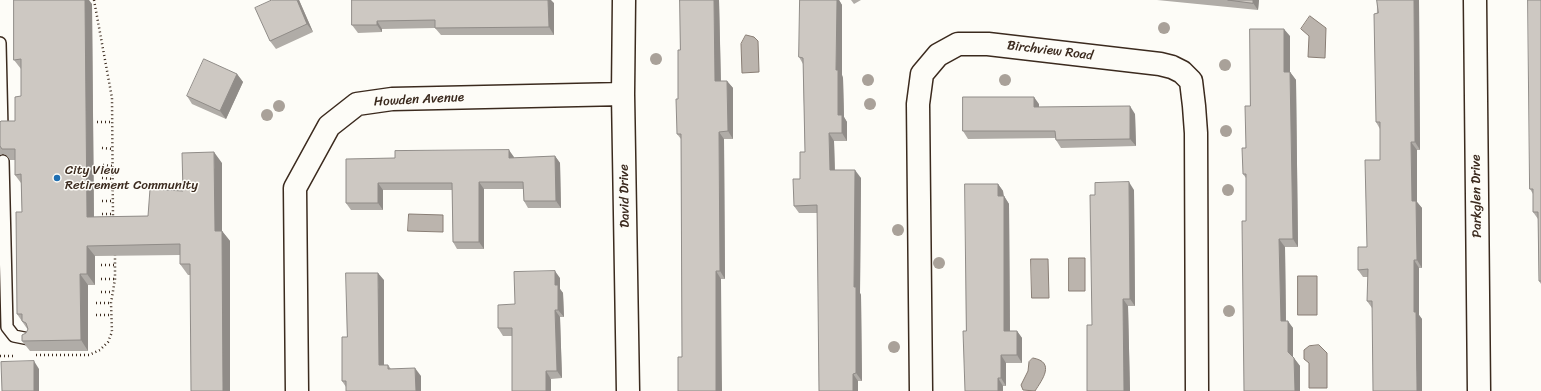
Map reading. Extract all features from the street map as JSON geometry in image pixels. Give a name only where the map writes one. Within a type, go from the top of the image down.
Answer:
[{"type":"street","name":"David Drive","points":[[624,0],[623,94],[628,391]]},
{"type":"street","name":"Parkglen Drive","points":[[1475,0],[1479,391]]},
{"type":"street","name":"Birchview Road","points":[[921,391],[918,104],[922,74],[938,55],[958,44],[988,44],[1160,64],[1172,67],[1182,72],[1191,81],[1196,133],[1197,391]]},
{"type":"street","name":"Howden Avenue","points":[[297,391],[295,188],[329,126],[357,104],[392,99],[623,94]]},
{"type":"lane","points":[[0,43],[2,129]]},
{"type":"lane","points":[[3,161],[2,248],[7,327],[14,336],[30,339]]},
{"type":"path","points":[[94,0],[112,98],[113,221]]},
{"type":"path","points":[[97,122],[113,122]]},
{"type":"path","points":[[102,148],[113,149]]},
{"type":"path","points":[[103,165],[113,166]]},
{"type":"path","points":[[102,178],[113,179]]},
{"type":"path","points":[[103,188],[113,189]]},
{"type":"path","points":[[102,201],[112,201]]},
{"type":"path","points":[[102,214],[112,214]]},
{"type":"path","points":[[30,355],[90,355],[100,350],[108,342],[112,332],[111,303],[115,279],[115,253],[108,253]]},
{"type":"path","points":[[101,265],[115,265]]},
{"type":"path","points":[[101,279],[115,279]]},
{"type":"path","points":[[101,292],[113,292]]},
{"type":"path","points":[[96,303],[111,303]]},
{"type":"path","points":[[96,315],[112,315]]},
{"type":"path","points":[[0,356],[15,356]]},
{"type":"shaded area","points":[[1310,16],[1326,28],[1325,58],[1308,57],[1309,36],[1301,29]]},
{"type":"shaded area","points":[[746,35],[754,37],[758,41],[759,72],[742,73],[741,44]]},
{"type":"shaded area","points":[[409,214],[443,215],[443,232],[408,231]]},
{"type":"shaded area","points":[[1069,258],[1085,258],[1085,291],[1069,291]]},
{"type":"shaded area","points":[[1031,259],[1048,259],[1049,298],[1032,298]]},
{"type":"shaded area","points":[[1298,276],[1317,276],[1317,315],[1298,315]]},
{"type":"shaded area","points":[[1319,345],[1327,353],[1327,388],[1309,388],[1309,363],[1304,359],[1304,350],[1309,346]]},
{"type":"shaded area","points":[[1033,358],[1044,363],[1046,367],[1044,377],[1035,391],[1023,390],[1021,385],[1028,371],[1029,362]]},
{"type":"building","points":[[14,0],[85,0],[87,217],[148,216],[150,189],[183,191],[182,153],[214,152],[215,231],[222,231],[223,391],[191,391],[190,264],[180,264],[180,244],[87,246],[87,274],[80,274],[81,340],[22,341],[22,335],[26,333],[28,329],[26,323],[22,321],[22,314],[17,314],[16,212],[22,212],[21,174],[15,175],[15,149],[2,149],[0,146],[0,122],[15,121],[15,97],[21,96],[21,59],[14,60]]},
{"type":"building","points":[[272,0],[297,0],[307,24],[270,41],[255,8]]},
{"type":"building","points":[[352,0],[548,0],[549,27],[435,28],[435,20],[377,21],[377,25],[352,25]]},
{"type":"building","points":[[680,0],[714,0],[715,81],[727,81],[728,131],[719,132],[720,271],[716,271],[716,391],[678,391],[678,357],[682,357],[681,134],[677,134],[676,99],[678,99],[678,50],[680,50]]},
{"type":"building","points":[[800,0],[837,0],[836,70],[838,70],[838,115],[842,115],[842,133],[829,133],[830,170],[855,170],[854,287],[856,287],[856,373],[853,374],[853,391],[819,391],[817,205],[794,206],[793,179],[800,179],[800,152],[805,152],[803,58],[799,57]]},
{"type":"building","points":[[1228,0],[1253,0],[1253,3]]},
{"type":"building","points":[[1377,0],[1414,0],[1415,142],[1411,142],[1412,201],[1416,201],[1417,260],[1414,260],[1414,312],[1416,312],[1417,391],[1373,391],[1372,301],[1367,301],[1368,269],[1358,270],[1358,247],[1367,247],[1365,160],[1380,160],[1380,122],[1376,122],[1374,14],[1378,13]]},
{"type":"building","points":[[1528,0],[1541,0],[1541,281],[1539,281],[1538,212],[1533,212],[1533,189],[1530,189]]},
{"type":"building","points":[[1250,29],[1284,29],[1284,72],[1290,72],[1293,239],[1279,239],[1281,321],[1288,321],[1288,352],[1294,358],[1295,391],[1244,391],[1242,221],[1246,221],[1246,174],[1243,174],[1242,148],[1246,148],[1245,106],[1250,106]]},
{"type":"building","points":[[204,59],[237,74],[220,111],[187,96]]},
{"type":"building","points":[[963,97],[1034,97],[1034,107],[1130,106],[1130,139],[1056,140],[1055,131],[963,131]]},
{"type":"building","points":[[509,150],[509,158],[555,156],[556,201],[524,201],[523,182],[479,182],[479,242],[453,242],[452,183],[378,183],[378,203],[346,203],[346,159],[395,158],[395,151]]},
{"type":"building","points":[[1129,182],[1130,299],[1123,299],[1124,391],[1087,391],[1087,325],[1092,325],[1090,195],[1095,195],[1095,183]]},
{"type":"building","points":[[965,184],[998,184],[998,196],[1004,196],[1004,331],[1017,331],[1017,355],[1001,355],[1001,378],[998,378],[998,391],[965,391],[963,331],[966,331]]},
{"type":"building","points":[[555,271],[555,285],[558,285],[558,310],[555,310],[557,371],[546,371],[546,391],[512,391],[512,328],[498,328],[498,305],[515,304],[514,272]]},
{"type":"building","points":[[346,273],[378,273],[379,365],[388,365],[388,369],[415,368],[416,391],[346,391],[346,381],[342,381],[342,337],[347,337]]},
{"type":"building","points":[[34,361],[34,391],[2,391],[1,362]]},
{"type":"place","name":"City View Retirement Community","points":[[57,178]]}]
